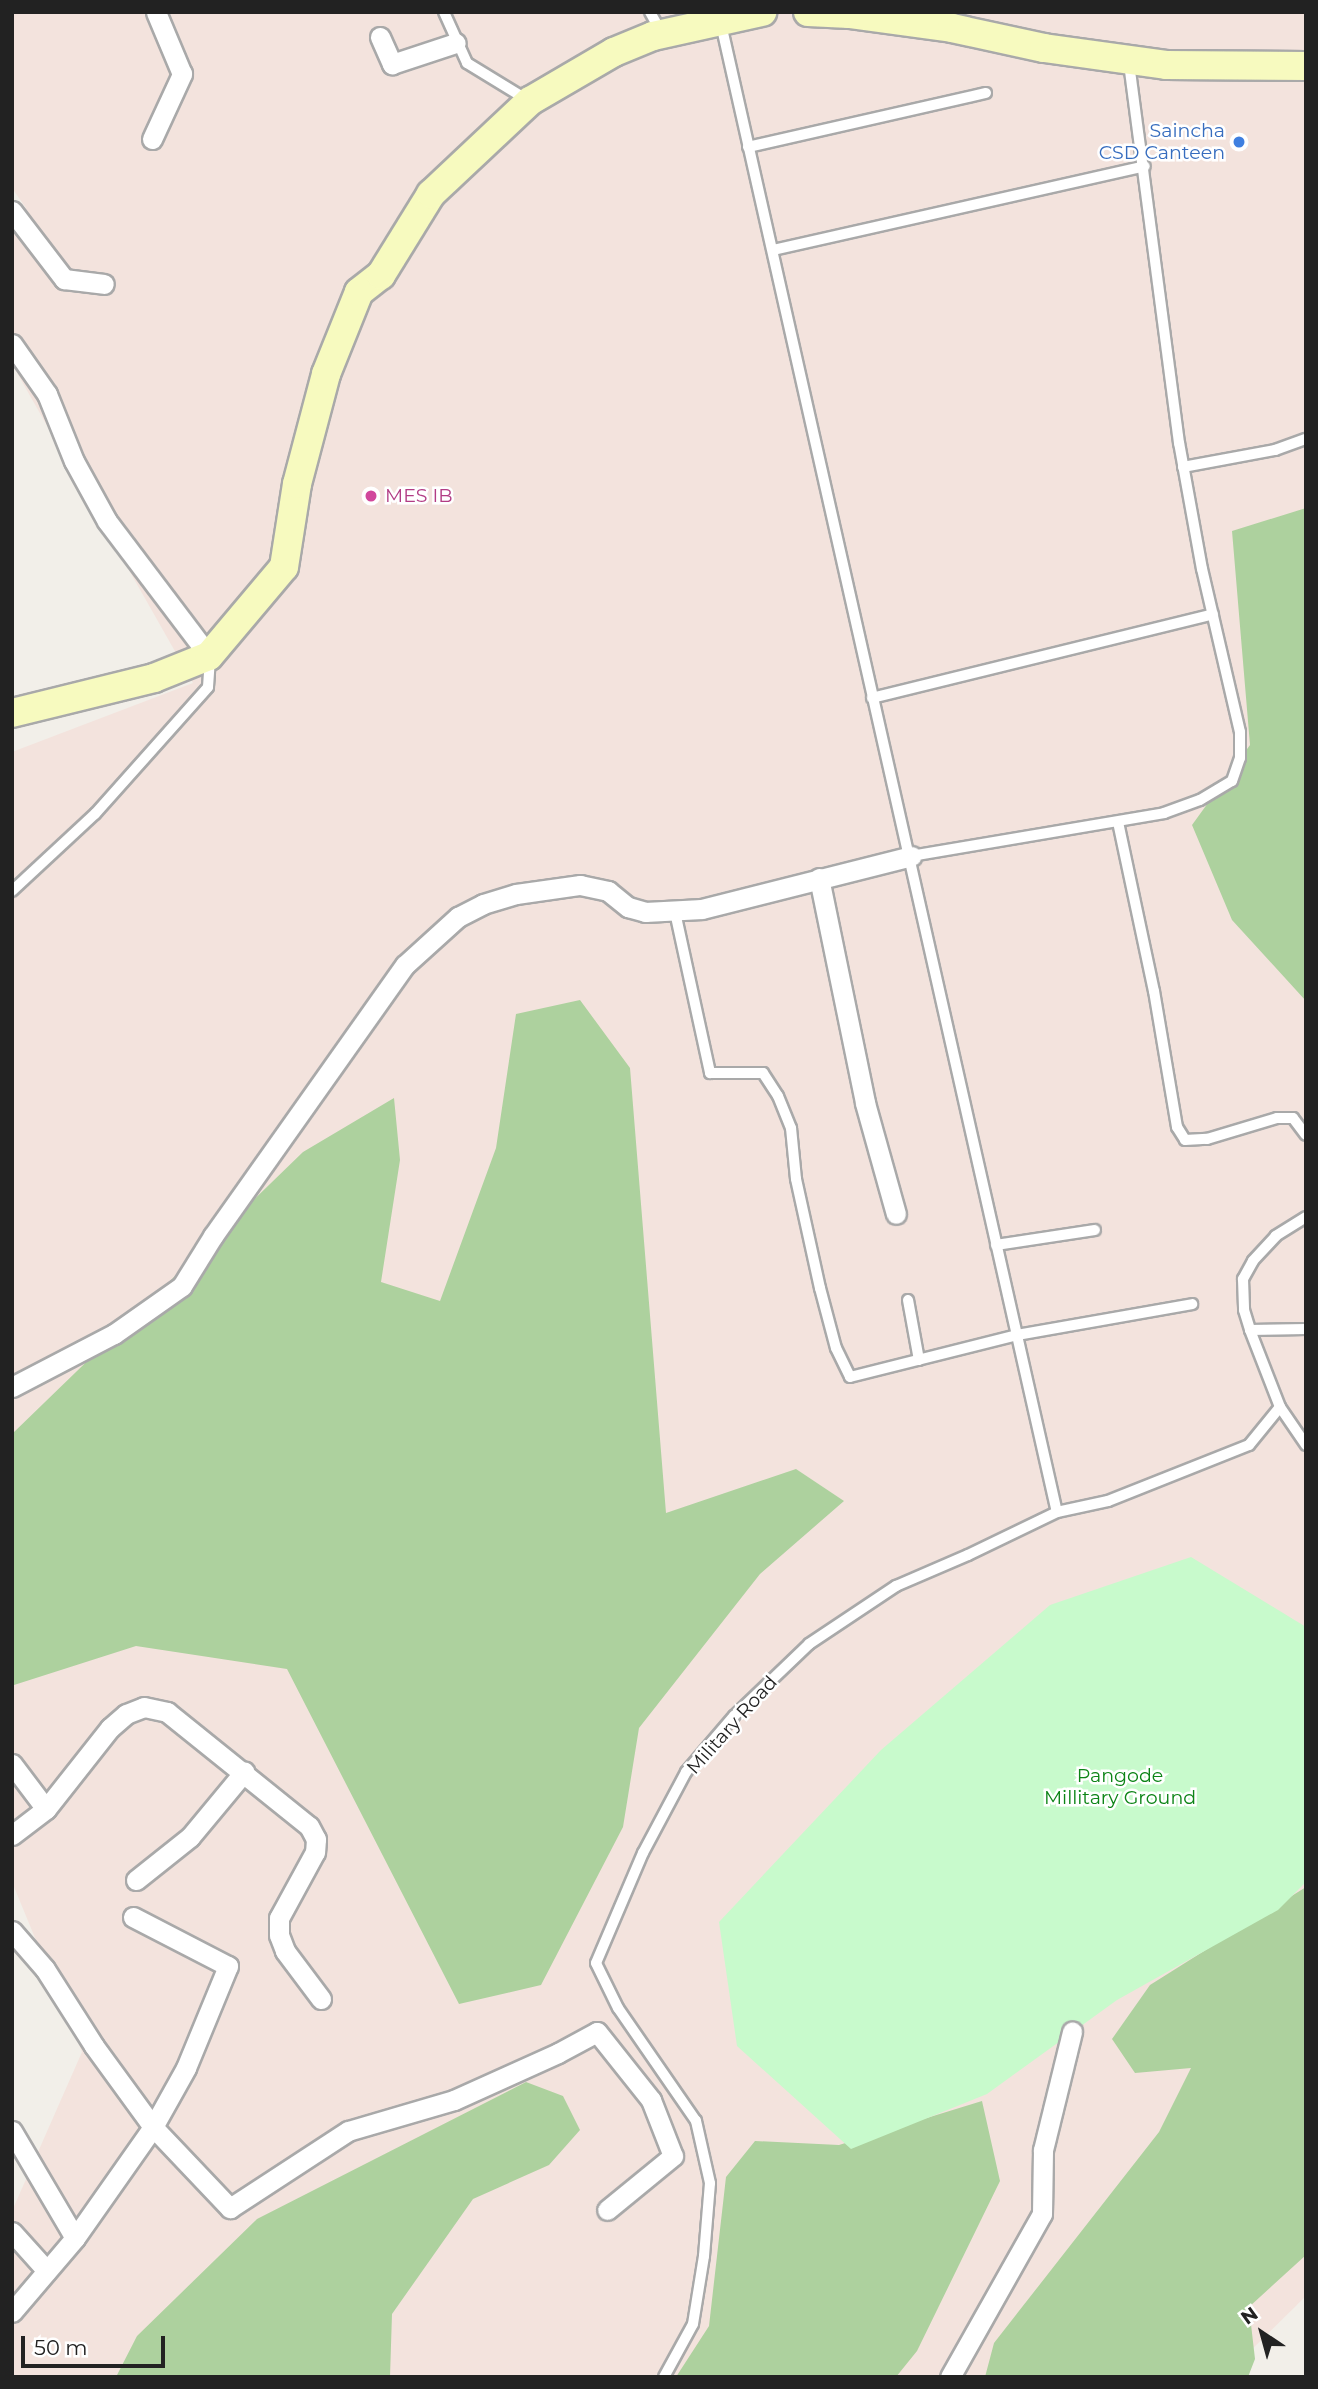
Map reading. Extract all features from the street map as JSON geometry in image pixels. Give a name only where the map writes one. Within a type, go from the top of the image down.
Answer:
[{"type":"main road","points":[[12,713],[154,678],[209,656],[284,567],[297,484],[326,374],[359,292],[381,275],[431,194],[530,101],[614,52],[656,23],[720,19],[762,12]]},
{"type":"main road","points":[[808,12],[897,18],[1044,48],[1166,65],[1306,66]]},
{"type":"street","points":[[152,139],[182,74],[156,12]]},
{"type":"street","points":[[380,37],[392,64],[456,43]]},
{"type":"street","points":[[12,211],[64,279],[104,284]]},
{"type":"street","points":[[12,344],[47,394],[74,461],[107,522],[158,584],[209,656]]},
{"type":"street","points":[[12,1387],[114,1334],[182,1286],[213,1236],[405,965],[457,917],[483,904],[516,894],[580,885],[608,891],[628,907],[645,912],[702,909],[911,856]]},
{"type":"street","points":[[819,878],[865,1103],[896,1214]]},
{"type":"street","points":[[12,1835],[46,1809],[110,1728],[126,1714],[144,1707],[167,1712],[309,1826],[316,1839],[315,1852],[279,1918],[279,1935],[285,1951],[321,1999]]},
{"type":"street","points":[[12,1764],[46,1809]]},
{"type":"street","points":[[136,1880],[190,1837],[244,1772]]},
{"type":"street","points":[[12,2312],[75,2238],[153,2127],[186,2068],[228,1966],[133,1917]]},
{"type":"street","points":[[12,1931],[46,1969],[94,2046],[153,2127],[230,2208],[348,2132],[454,2100],[558,2053],[597,2032],[651,2100],[673,2157],[607,2210]]},
{"type":"street","points":[[950,2377],[1042,2214],[1043,2150],[1072,2032]]},
{"type":"street","points":[[12,2131],[75,2238]]},
{"type":"street","points":[[12,2232],[47,2271]]},
{"type":"lane","points":[[444,12],[467,63],[530,101]]},
{"type":"lane","points":[[720,19],[1057,1512]]},
{"type":"lane","points":[[911,856],[1164,813],[1200,800],[1232,781],[1240,758],[1240,732],[1183,467],[1128,60]]},
{"type":"lane","points":[[748,147],[986,93]]},
{"type":"lane","points":[[773,250],[1144,166]]},
{"type":"lane","points":[[1183,467],[1275,450],[1306,439]]},
{"type":"lane","points":[[872,698],[1213,614]]},
{"type":"lane","points":[[12,891],[95,814],[208,687],[209,656]]},
{"type":"lane","points":[[1118,822],[1150,966],[1177,1127],[1185,1140],[1207,1139],[1277,1118],[1293,1118],[1306,1135]]},
{"type":"lane","points":[[676,912],[710,1073],[764,1073],[778,1096],[791,1128],[796,1180],[818,1277],[836,1348],[850,1377],[1017,1335],[1192,1304]]},
{"type":"lane","points":[[1306,1217],[1276,1236],[1253,1261],[1243,1279],[1244,1310],[1280,1407],[1306,1446]]},
{"type":"lane","points":[[996,1245],[1096,1230]]},
{"type":"lane","points":[[908,1300],[919,1360]]},
{"type":"lane","points":[[1251,1330],[1306,1329]]},
{"type":"lane","name":"Military Road","points":[[664,2377],[693,2324],[704,2256],[710,2183],[696,2121],[618,2008],[596,1963],[615,1913],[686,1772],[734,1716],[809,1644],[895,1586],[968,1555],[1057,1512],[1108,1501],[1249,1446],[1280,1407]]},
{"type":"shaded area","points":[[12,12],[1306,12],[1306,2296],[1224,2377],[12,2377],[12,2211],[82,2052],[12,1882],[12,752],[193,683],[12,364],[12,221],[26,208],[12,188]]},
{"type":"green space","points":[[1306,508],[1306,1001],[1232,920],[1192,825],[1250,745],[1232,531]]},
{"type":"green space","points":[[580,1000],[630,1068],[666,1513],[796,1469],[844,1501],[760,1574],[639,1728],[623,1827],[541,1985],[459,2004],[287,1669],[136,1646],[14,1685],[12,1434],[303,1152],[394,1098],[400,1160],[381,1282],[440,1301],[496,1148],[516,1014]]},
{"type":"green space","name":"Pangode Millitary Ground","points":[[1191,1557],[1306,1627],[1306,1882],[1278,1910],[1117,2000],[987,2094],[851,2149],[737,2046],[719,1922],[881,1750],[1050,1605]]},
{"type":"green space","points":[[1306,1887],[1306,2255],[1249,2307],[1255,2359],[1248,2377],[985,2377],[994,2343],[1159,2132],[1191,2068],[1135,2073],[1112,2039],[1150,1985]]},
{"type":"green space","points":[[526,2082],[563,2096],[580,2130],[549,2165],[473,2199],[392,2314],[390,2377],[116,2377],[137,2336],[257,2219]]},
{"type":"green space","points":[[982,2101],[1000,2181],[917,2351],[896,2377],[676,2377],[709,2326],[726,2177],[755,2141],[839,2145]]},
{"type":"place","name":"Saincha CSD Canteen","points":[[1239,142]]},
{"type":"place","name":"MES IB","points":[[371,496]]}]
